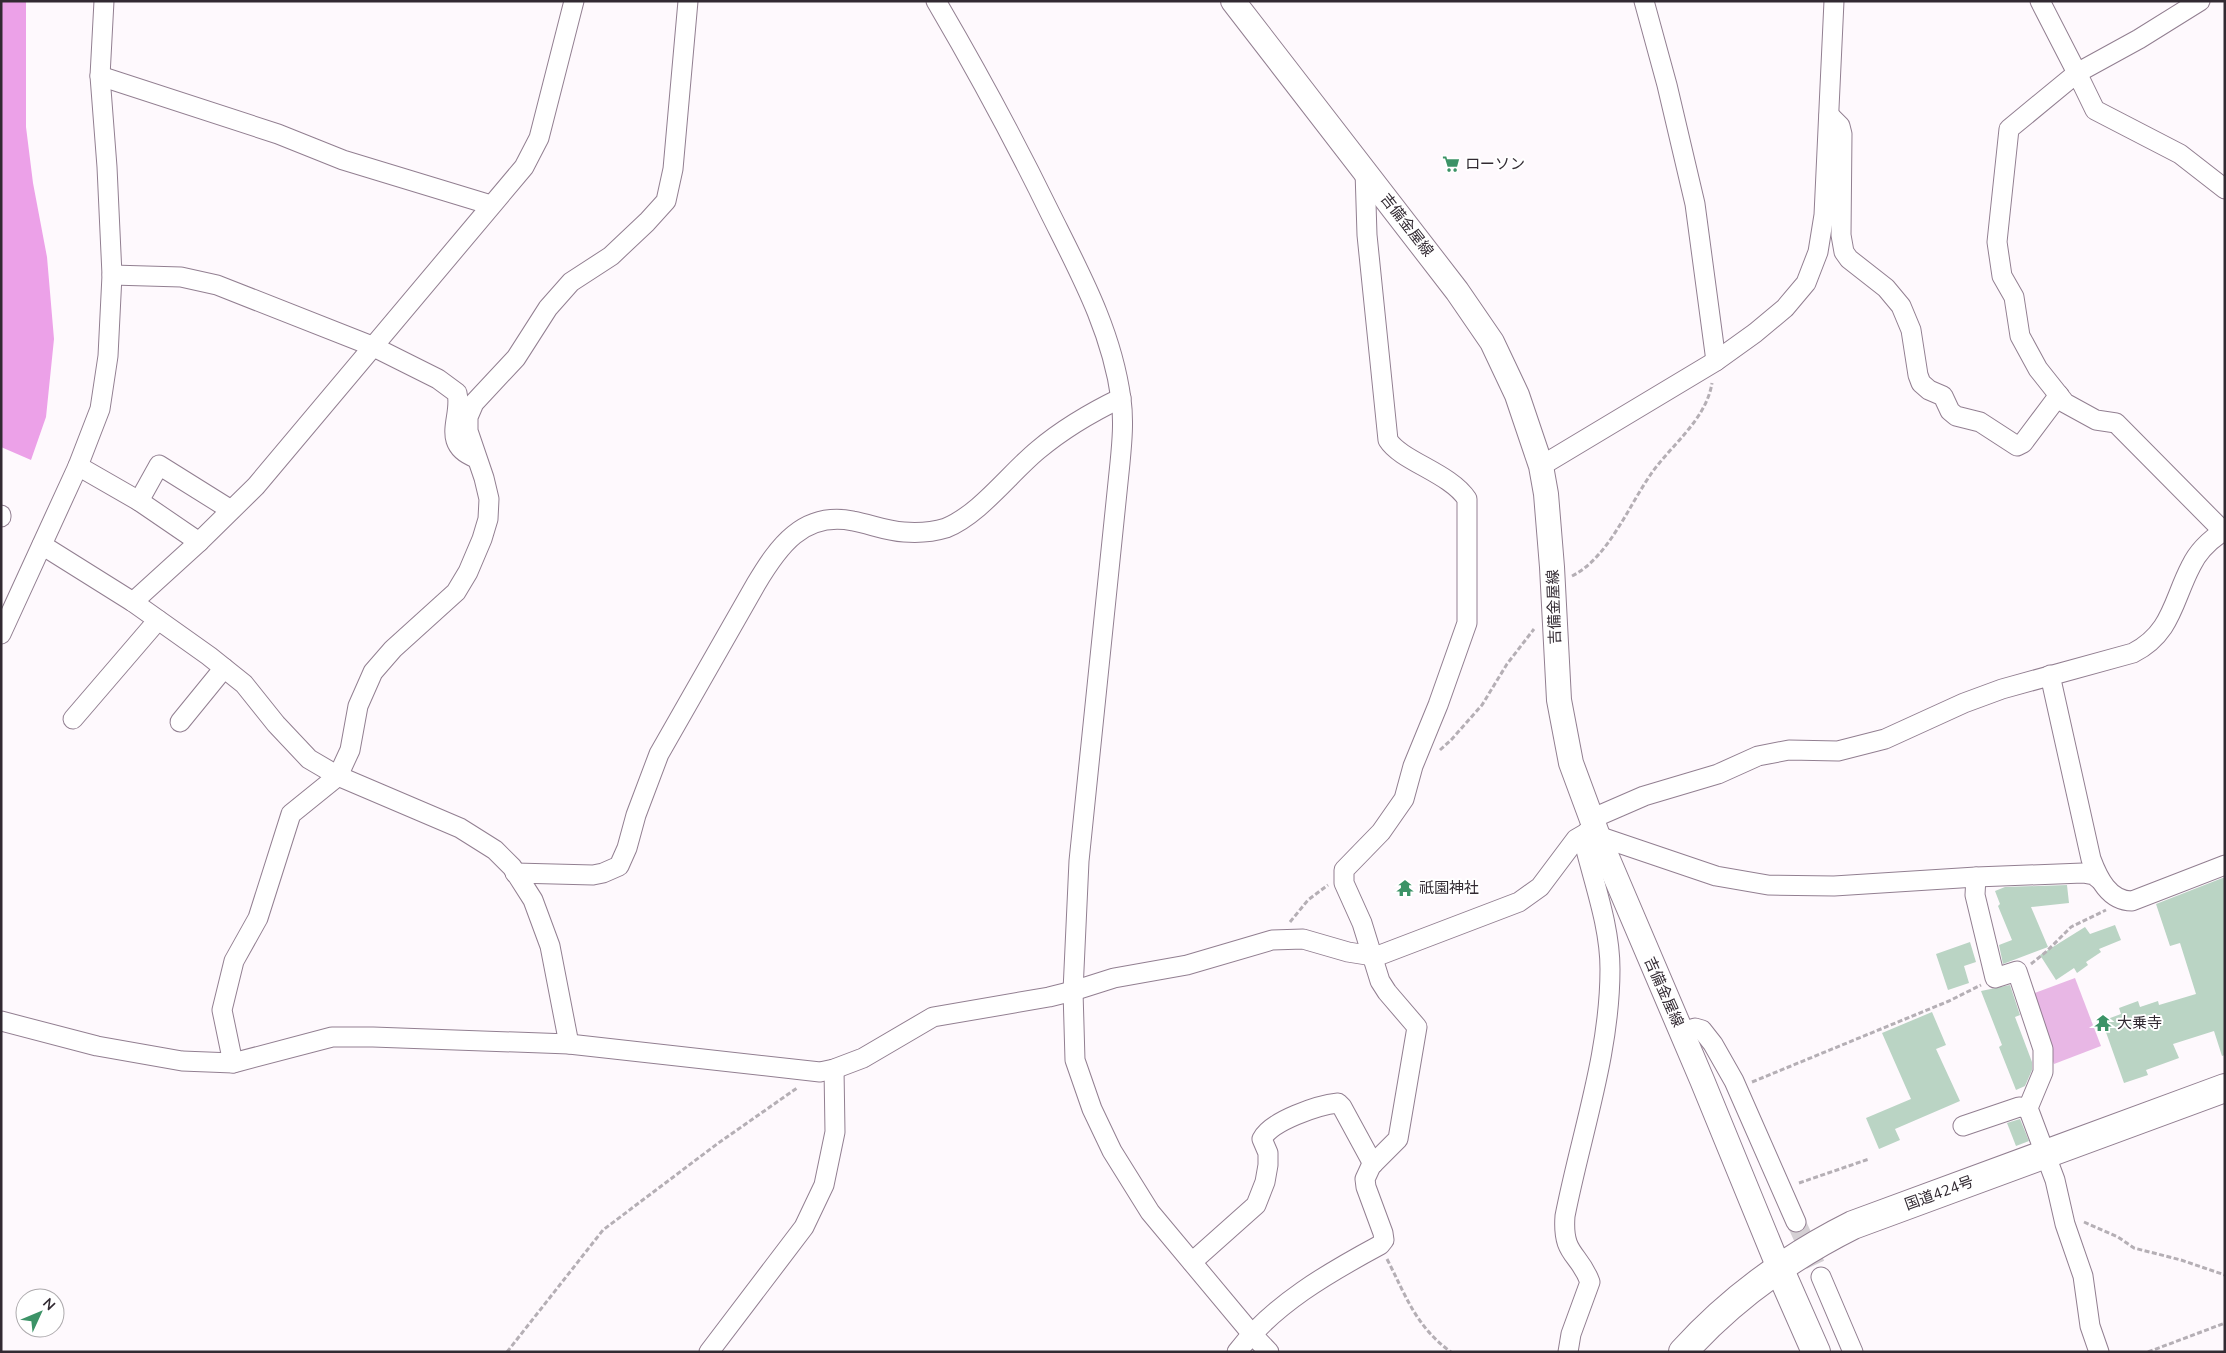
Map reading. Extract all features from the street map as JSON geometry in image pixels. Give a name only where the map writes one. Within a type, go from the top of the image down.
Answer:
[{"type":"highway","name":"国道424号","points":[[1683,1352],[1739,1298],[1779,1268],[1807,1249],[1853,1225],[2225,1088]]},
{"type":"highway","points":[[1779,1268],[1816,1352]]},
{"type":"main road","name":"吉備金屋線","points":[[1233,1],[1457,291],[1492,342],[1517,395],[1540,466],[1549,518],[1562,721],[1571,763],[1593,829],[1682,1032],[1779,1268]]},
{"type":"street","points":[[1,634],[78,466],[100,409],[108,356],[112,275],[107,167],[100,76],[104,1]]},
{"type":"street","points":[[133,602],[199,542],[256,486],[524,167],[539,138],[574,1]]},
{"type":"street","points":[[233,1063],[222,1010],[234,961],[258,918],[291,814],[338,776],[350,750],[358,706],[373,672],[393,649],[456,592],[468,572],[482,539],[489,509],[487,489],[476,458],[468,425],[468,417],[474,403],[516,358],[548,308],[571,282],[612,256],[666,201],[672,169],[688,1]]},
{"type":"street","points":[[936,1],[1030,172],[1092,297],[1110,346],[1121,398],[1123,415],[1120,464],[1079,861],[1074,991],[1075,1060],[1092,1109],[1112,1151],[1150,1212],[1269,1352]]},
{"type":"street","points":[[1644,1],[1667,85],[1695,204],[1716,360]]},
{"type":"street","points":[[1540,466],[1716,360],[1755,333],[1785,308],[1806,283],[1818,252],[1824,215],[1834,1]]},
{"type":"street","points":[[2040,1],[2095,110],[2180,154],[2225,189]]},
{"type":"street","points":[[1,1021],[97,1046],[182,1061],[233,1063],[332,1037],[373,1037],[569,1044],[827,1071],[863,1058],[933,1017],[1074,991],[1114,978],[1187,965],[1272,940],[1303,938],[1348,952],[1374,956],[1519,902],[1540,887],[1576,839],[1644,796],[1718,774],[1758,756],[1789,750],[1838,750],[1885,739],[1964,703],[2050,675],[2133,653],[2153,641],[2163,627],[2183,588],[2191,564],[2201,550],[2224,530],[2116,423],[2096,420],[2066,403],[2038,370],[2020,336],[2014,297],[2002,276],[1997,242],[2009,129],[2077,73],[2139,39],[2200,1]]},
{"type":"street","points":[[100,76],[278,134],[343,160],[491,205]]},
{"type":"street","points":[[1829,115],[1840,126],[1842,134],[1841,235],[1844,252],[1849,259],[1886,288],[1901,306],[1911,330],[1918,376],[1921,383],[1929,390],[1943,396],[1950,411],[1956,416],[1980,422],[2017,446],[2023,443],[2059,395]]},
{"type":"street","points":[[1236,1352],[1251,1333],[1296,1296],[1328,1273],[1380,1246],[1384,1240],[1365,1179],[1367,1171],[1393,1145],[1400,1131],[1418,1027],[1387,992],[1380,980],[1374,956],[1343,875],[1344,870],[1380,832],[1404,799],[1413,766],[1438,705],[1467,623],[1467,499],[1464,494],[1434,471],[1395,449],[1388,440],[1368,255],[1365,171]]},
{"type":"street","points":[[112,275],[180,277],[217,285],[372,346],[438,379],[457,393],[455,430],[458,444],[464,452],[476,458]]},
{"type":"street","points":[[516,873],[593,875],[619,866],[627,848],[636,815],[658,754],[770,561],[792,535],[806,526],[824,521],[838,520],[852,520],[896,531],[921,532],[944,528],[963,519],[974,510],[1040,449],[1096,410],[1121,398]]},
{"type":"street","points":[[140,501],[158,464],[231,510]]},
{"type":"street","points":[[78,466],[140,501],[199,542]]},
{"type":"street","points":[[42,545],[133,602],[244,684],[276,724],[308,759],[338,776],[460,828],[495,850],[516,873],[533,900],[550,946],[569,1044]]},
{"type":"street","points":[[74,719],[158,620]]},
{"type":"street","points":[[180,722],[224,668]]},
{"type":"street","points":[[2050,675],[2086,836],[2099,879]]},
{"type":"street","points":[[1593,829],[1716,876],[1768,885],[1834,886],[1976,877],[2083,873],[2094,875],[2111,893],[2120,899],[2132,901],[2225,865]]},
{"type":"street","points":[[1568,1352],[1571,1334],[1590,1282],[1568,1248],[1564,1216],[1594,1095],[1609,994],[1608,943],[1585,844],[1593,829]]},
{"type":"street","points":[[1976,877],[1975,895],[1995,978],[2017,971],[2044,1049],[2044,1070],[2028,1108],[2045,1154],[2065,1224],[2083,1276],[2090,1326],[2099,1352]]},
{"type":"street","points":[[1682,1032],[1695,1028],[1702,1030],[1712,1044],[1737,1088],[1796,1222]]},
{"type":"street","points":[[709,1352],[804,1227],[824,1185],[835,1132],[827,1071]]},
{"type":"street","points":[[1192,1262],[1256,1205],[1265,1182],[1268,1166],[1268,1154],[1262,1139],[1264,1134],[1279,1124],[1303,1113],[1338,1103],[1373,1164]]},
{"type":"street","points":[[1963,1126],[2019,1107],[2028,1108]]},
{"type":"street","points":[[1821,1277],[1853,1352]]},
{"type":"path","points":[[1437,753],[1452,740],[1482,705],[1553,593],[1589,565],[1602,550],[1651,474],[1699,413],[1711,389],[1716,360]]},
{"type":"path","points":[[1272,940],[1317,892],[1343,875]]},
{"type":"path","points":[[2017,971],[2035,962],[2070,927],[2106,911],[2120,899]]},
{"type":"path","points":[[1737,1088],[1940,1005],[1995,978]]},
{"type":"path","points":[[506,1352],[602,1230],[717,1144],[827,1071]]},
{"type":"path","points":[[1782,1189],[1869,1160]]},
{"type":"path","points":[[2061,1206],[2086,1224],[2118,1237],[2134,1248],[2182,1260],[2225,1275]]},
{"type":"path","points":[[1380,1246],[1416,1317],[1438,1342],[1451,1352]]},
{"type":"path","points":[[2148,1352],[2225,1324]]},
{"type":"shaded area","points":[[1,1],[26,1],[26,127],[33,183],[47,257],[54,339],[46,417],[31,460],[1,447]]},
{"type":"shaded area","points":[[2075,978],[2101,1046],[2054,1064],[2029,995]]},
{"type":"building","points":[[2225,877],[2225,1055],[2222,1056],[2214,1031],[2173,1044],[2179,1058],[2146,1070],[2148,1075],[2124,1083],[2102,1021],[2121,1014],[2119,1008],[2138,1001],[2140,1007],[2158,1001],[2159,1005],[2196,994],[2180,943],[2170,946],[2156,904]]},
{"type":"building","points":[[2067,885],[2069,903],[2031,907],[2048,947],[2003,964],[1999,945],[2012,940],[1998,906],[2000,904],[1995,891],[2005,887]]},
{"type":"building","points":[[2115,925],[2121,940],[2099,949],[2101,952],[2086,962],[2088,965],[2077,973],[2074,968],[2056,980],[2040,955],[2085,927],[2090,934]]},
{"type":"building","points":[[1970,942],[1976,962],[1964,966],[1969,983],[1948,990],[1936,954]]},
{"type":"building","points":[[2010,985],[2020,1015],[2015,1017],[2032,1062],[2032,1070],[2025,1086],[2016,1090],[1999,1047],[2002,1045],[1981,991]]},
{"type":"building","points":[[1932,1012],[1946,1045],[1936,1049],[1960,1101],[1895,1129],[1900,1140],[1879,1149],[1866,1118],[1911,1099],[1882,1033]]},
{"type":"building","points":[[2020,1119],[2029,1141],[2016,1146],[2007,1123]]},
{"type":"tunnel","points":[[1796,1222],[1821,1277]]},
{"type":"place","name":"ローソン","points":[[1451,164]]},
{"type":"place","name":"祇園神社","points":[[1405,888]]},
{"type":"place","name":"大乗寺","points":[[2103,1023]]}]
